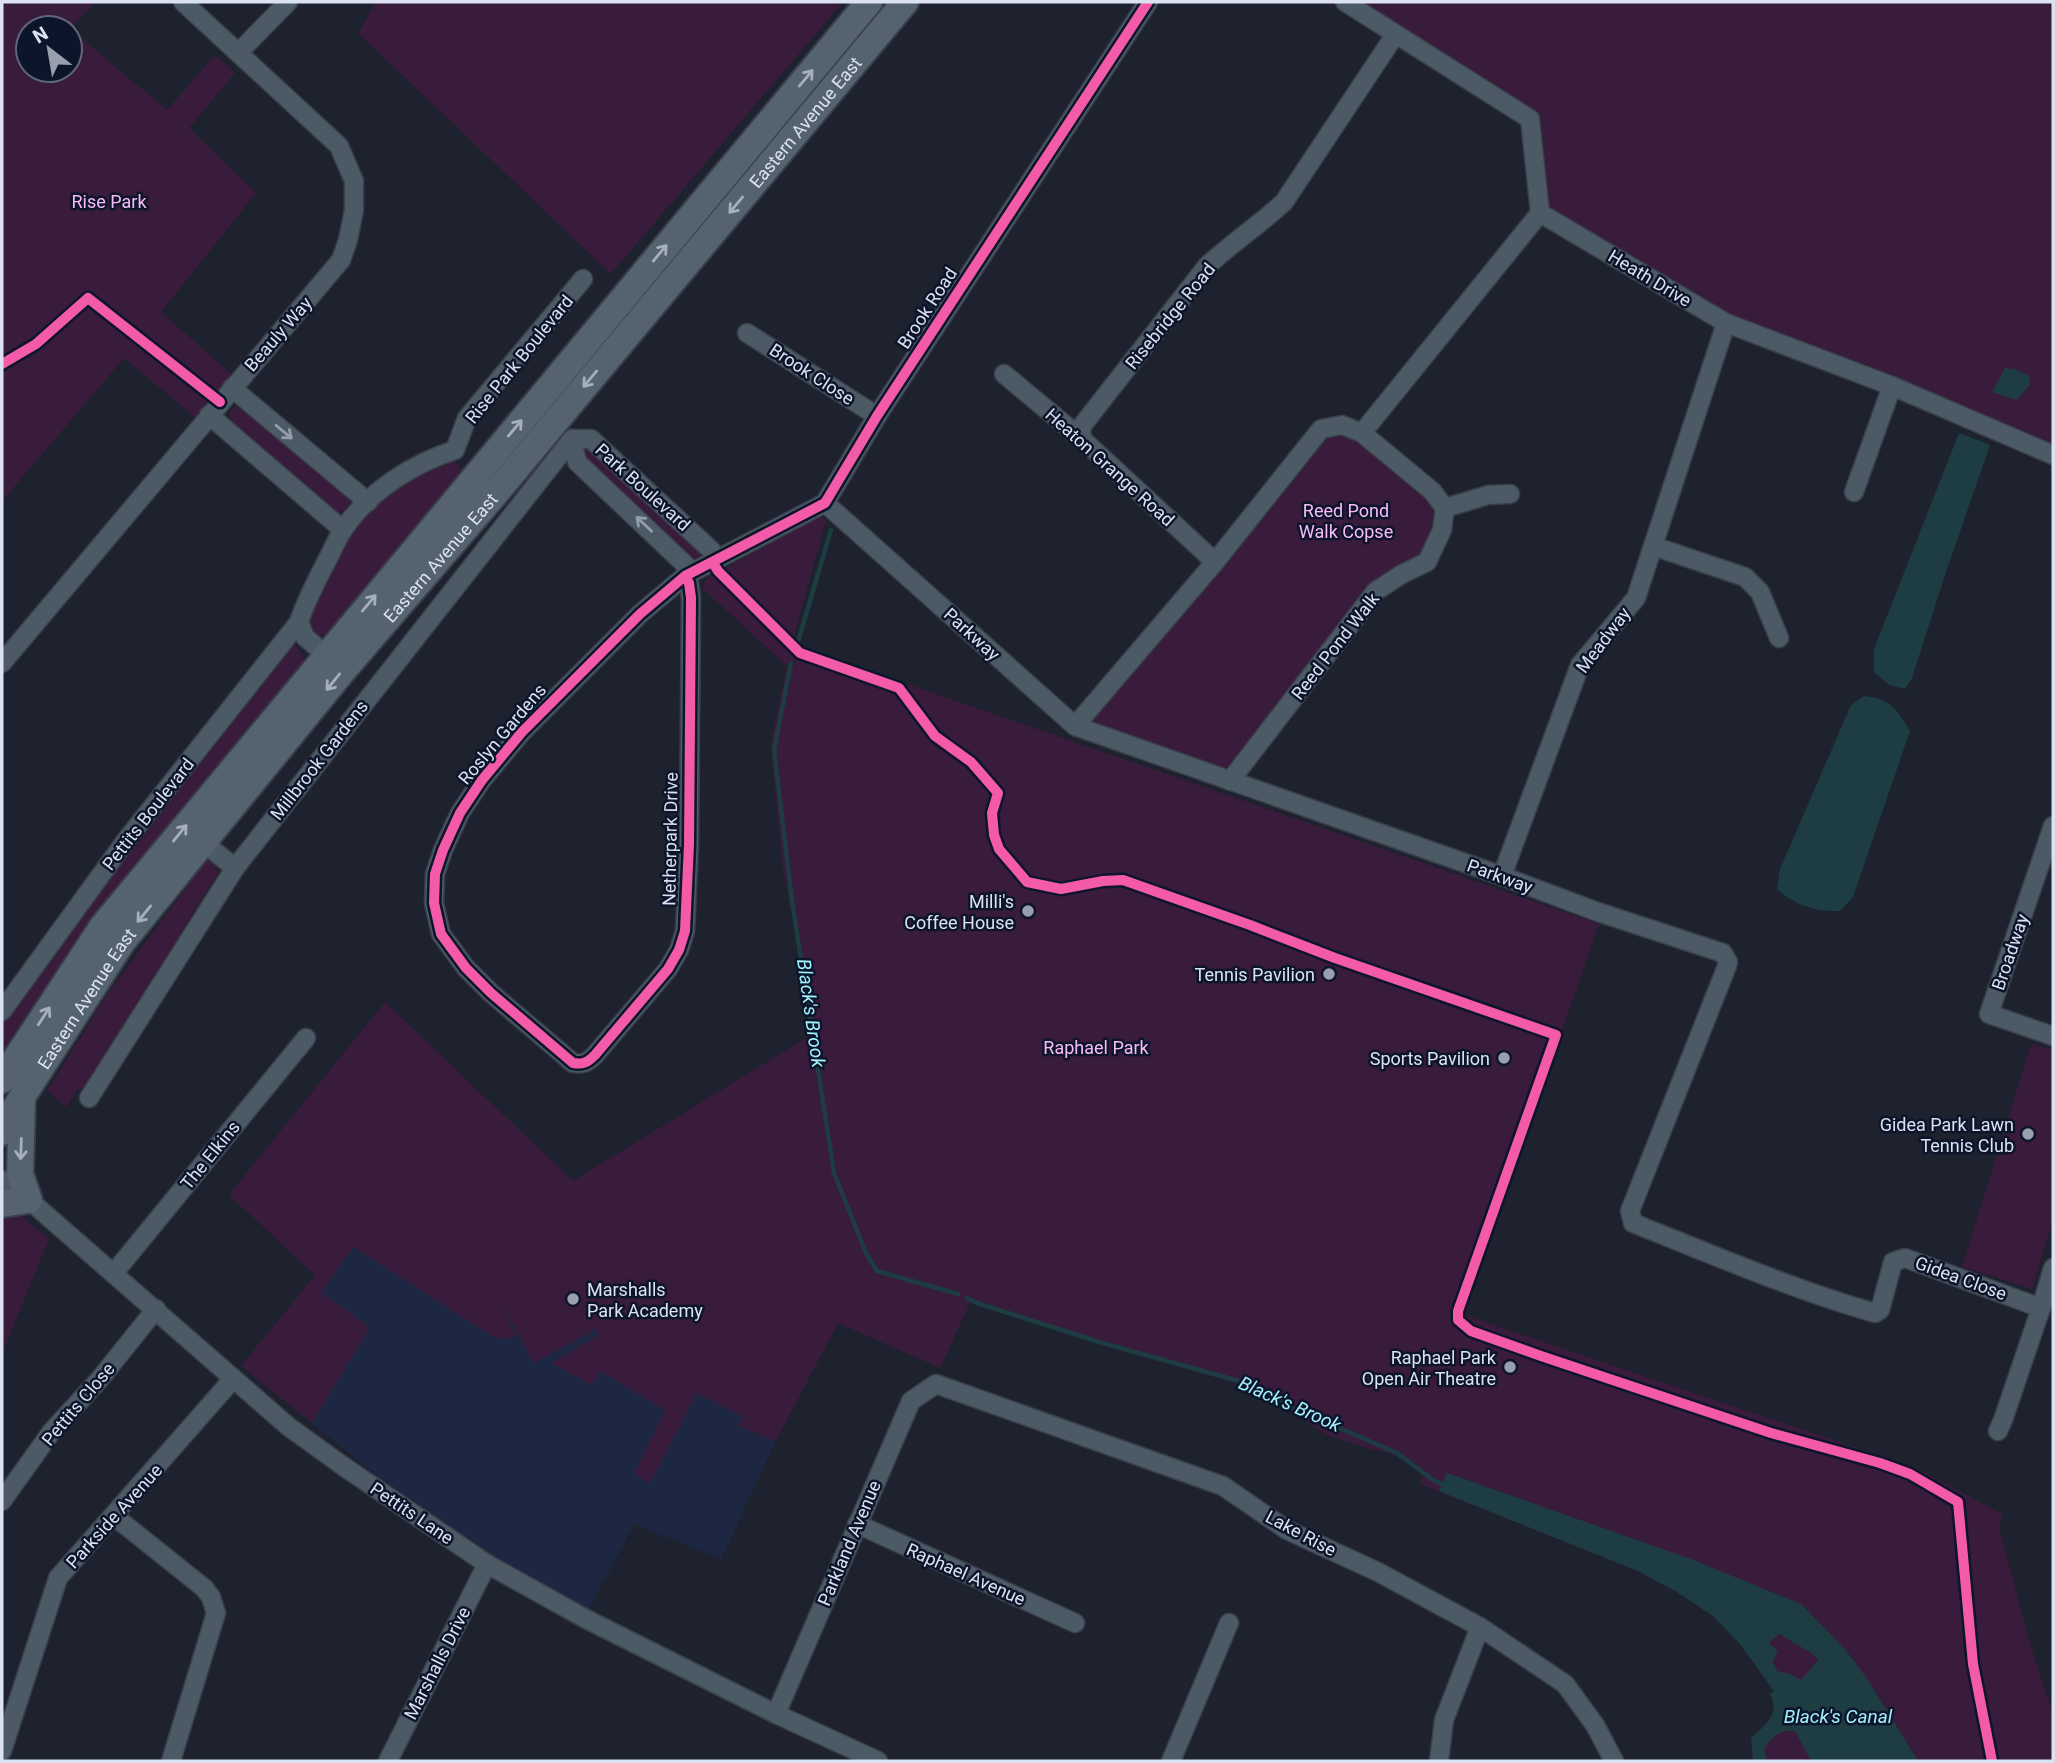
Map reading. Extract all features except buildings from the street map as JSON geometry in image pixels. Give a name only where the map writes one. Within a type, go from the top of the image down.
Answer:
[{"type":"highway","name":"Eastern Avenue East","points":[[3,1077],[103,926],[869,2]]},
{"type":"highway","name":"Eastern Avenue East","points":[[2,1132],[122,942],[340,674],[562,432],[905,2]]},
{"type":"highway","points":[[2,1205],[29,1200],[20,1174],[22,1097]]},
{"type":"street","name":"Beauly Way","points":[[5,656],[341,260],[348,240],[355,210],[354,181],[339,146],[183,2]]},
{"type":"street","points":[[239,52],[288,2]]},
{"type":"street","name":"Brook Road","points":[[825,503],[877,416],[1148,2]]},
{"type":"street","points":[[1345,2],[1530,119],[1540,213],[1362,433]]},
{"type":"street","name":"Risebridge Road","points":[[1083,439],[1081,428],[1207,266],[1284,202],[1395,35]]},
{"type":"street","name":"Heath Drive","points":[[1540,213],[1726,323],[1892,386],[2053,455]]},
{"type":"street","name":"Rise Park Boulevard","points":[[455,450],[467,418],[583,279]]},
{"type":"street","name":"Meadway","points":[[1502,876],[1580,665],[1636,598],[1726,323]]},
{"type":"street","name":"Brook Close","points":[[747,332],[877,416]]},
{"type":"street","name":"Heaton Grange Road","points":[[1003,374],[1083,439],[1215,562]]},
{"type":"street","points":[[1854,492],[1892,386]]},
{"type":"street","points":[[232,388],[368,502]]},
{"type":"street","points":[[209,415],[343,530]]},
{"type":"street","points":[[1075,726],[1215,562],[1321,429],[1342,425],[1362,433],[1432,491],[1445,508],[1488,495],[1510,494]]},
{"type":"street","name":"Park Boulevard","points":[[562,432],[591,439],[711,550],[718,560]]},
{"type":"street","name":"Park Boulevard","points":[[562,432],[577,462],[689,574]]},
{"type":"street","name":"Millbrook Gardens","points":[[89,1098],[235,867],[562,432]]},
{"type":"street","points":[[326,655],[305,637],[299,622],[304,606],[343,530],[368,502],[397,477],[433,457],[455,450],[465,451],[482,467]]},
{"type":"street","points":[[689,574],[825,503]]},
{"type":"street","name":"Parkway","points":[[825,503],[1075,726],[1598,912],[1718,950],[1726,956],[1727,966],[1630,1211],[1633,1223],[1787,1284],[1875,1312]]},
{"type":"street","name":"Reed Pond Walk","points":[[1230,781],[1376,591],[1427,562],[1442,530],[1445,508]]},
{"type":"street","points":[[1653,547],[1745,577],[1760,592],[1779,638]]},
{"type":"street","name":"Roslyn Gardens","points":[[580,1065],[567,1059],[491,993],[452,952],[436,919],[435,874],[460,813],[482,780],[522,732],[640,614],[689,574]]},
{"type":"street","name":"Netherpark Drive","points":[[580,1065],[595,1055],[668,969],[679,950],[685,931],[691,598],[689,574]]},
{"type":"street","name":"Pettits Boulevard","points":[[2,1011],[127,839],[299,622]]},
{"type":"street","name":"Broadway","points":[[2053,826],[1989,1014],[2053,1036]]},
{"type":"street","points":[[203,842],[235,867]]},
{"type":"street","name":"The Elkins","points":[[114,1273],[306,1038]]},
{"type":"street","name":"Pettits Lane","points":[[2,1180],[156,1309],[289,1427],[487,1564],[586,1619],[776,1714],[878,1761]]},
{"type":"street","name":"Gidea Close","points":[[1875,1312],[1880,1310],[1894,1262],[1905,1258],[2041,1308]]},
{"type":"street","points":[[1998,1431],[2053,1268]]},
{"type":"street","name":"Pettits Close","points":[[2,1501],[52,1432],[99,1380],[156,1309]]},
{"type":"street","name":"Parkside Avenue","points":[[2,1751],[58,1578],[233,1379]]},
{"type":"street","name":"Parkland Avenue","points":[[776,1714],[911,1401],[936,1384]]},
{"type":"street","name":"Lake Rise","points":[[936,1384],[1223,1486],[1287,1530],[1378,1572],[1480,1628],[1564,1684],[1595,1725],[1614,1761]]},
{"type":"street","points":[[114,1516],[204,1588],[211,1597],[216,1613],[171,1761]]},
{"type":"street","name":"Raphael Avenue","points":[[857,1524],[1075,1623]]},
{"type":"street","name":"Marshalls Drive","points":[[388,1761],[487,1564]]},
{"type":"street","points":[[1171,1761],[1229,1623]]},
{"type":"street","points":[[1439,1761],[1444,1720],[1480,1628]]},
{"type":"shaded area","name":"Marshalls Park Academy","points":[[385,1002],[573,1181],[805,1039],[838,1323],[776,1441],[721,1559],[634,1524],[589,1610],[438,1525],[241,1366],[315,1275],[229,1195]]},
{"type":"green space","name":"Rise Park","points":[[2,2],[96,2],[84,14],[14,14],[14,84],[84,84],[84,41],[167,110],[215,55],[235,73],[189,128],[256,193],[161,312],[238,380],[202,423],[124,358],[2,501]]},
{"type":"green space","points":[[376,2],[843,2],[611,274],[358,33]]},
{"type":"green space","points":[[1345,2],[2053,2],[2053,455],[1726,323],[1540,213],[1530,119]]},
{"type":"green space","points":[[237,406],[241,406],[349,496],[347,508],[335,513],[229,423],[230,413]]},
{"type":"green space","name":"Reed Pond Walk Copse","points":[[1342,425],[1445,508],[1427,562],[1376,591],[1230,781],[1075,726],[1303,450]]},
{"type":"green space","points":[[589,445],[704,549],[702,557],[693,560],[582,460],[582,448]]},
{"type":"green space","points":[[450,456],[462,475],[333,632],[319,637],[309,628],[307,615],[344,538],[374,505],[396,486]]},
{"type":"green space","name":"Raphael Park","points":[[820,516],[826,520],[792,644],[1599,924],[1464,1315],[1919,1469],[2003,1515],[1999,1527],[2029,1640],[2053,1714],[2053,1761],[1753,1761],[1751,1738],[1773,1714],[1770,1694],[1774,1691],[1740,1644],[1713,1616],[1677,1592],[1638,1571],[1420,1484],[1423,1476],[1405,1460],[1323,1433],[1291,1409],[1242,1385],[970,1303],[940,1368],[838,1323],[776,1441],[738,1426],[743,1417],[697,1393],[650,1483],[634,1474],[665,1410],[600,1371],[592,1385],[551,1363],[599,1335],[596,1329],[534,1363],[498,1298],[516,1336],[500,1339],[492,1336],[353,1247],[321,1293],[370,1327],[312,1423],[241,1366],[315,1275],[229,1195],[385,1002],[573,1181],[811,1035],[799,949],[783,869],[771,749],[787,666],[702,588],[706,579]]},
{"type":"green space","points":[[293,643],[302,654],[304,663],[141,864],[63,967],[2,1055],[2,1019]]},
{"type":"green space","points":[[208,858],[214,862],[218,873],[86,1087],[76,1091],[66,1107],[47,1091],[106,996]]},
{"type":"green space","name":"Gidea Park Lawn Tennis Club","points":[[2031,1044],[2053,1050],[2053,1219],[2032,1289],[1962,1267]]},
{"type":"green space","points":[[11,1214],[22,1216],[49,1239],[2,1354],[2,1221]]},
{"type":"water","points":[[2005,368],[2015,369],[2029,376],[2030,384],[2017,400],[1992,392]]},
{"type":"water","points":[[1959,433],[1990,445],[1912,678],[1905,689],[1889,685],[1874,672],[1874,649]]},
{"type":"water","points":[[1864,696],[1887,702],[1910,731],[1853,897],[1840,911],[1814,909],[1798,903],[1777,889],[1780,869],[1851,705]]},
{"type":"water","name":"Black's Canal","points":[[1447,1473],[1691,1559],[1801,1604],[1844,1648],[1866,1677],[1918,1761],[1811,1761],[1795,1731],[1785,1731],[1773,1737],[1764,1749],[1767,1761],[1753,1761],[1751,1738],[1773,1714],[1770,1694],[1774,1691],[1740,1644],[1713,1616],[1638,1571],[1439,1491]],"holes":[[[1779,1634],[1813,1654],[1818,1660],[1801,1680],[1777,1671],[1773,1661],[1778,1652],[1769,1643]]]},
{"type":"waterway","name":"Black's Brook","points":[[797,645],[831,530]]},
{"type":"waterway","name":"Black's Brook","points":[[791,663],[774,750],[792,901],[834,1173],[866,1253],[877,1271],[958,1294]]},
{"type":"waterway","name":"Black's Brook","points":[[967,1298],[1099,1342],[1246,1383],[1291,1407],[1397,1453],[1442,1484]]},
{"type":"cycle path","points":[[685,576],[691,598],[689,844],[685,931],[679,950],[668,969],[595,1055],[580,1064],[573,1063],[491,993],[466,968],[441,934],[434,903],[435,874],[460,813],[482,780],[522,732],[640,614],[685,576],[825,503],[877,416],[1148,2]]},
{"type":"cycle path","points":[[2,364],[36,344],[88,298],[220,402]]},
{"type":"cycle path","points":[[713,563],[800,653],[899,688],[935,736],[971,762],[998,793],[992,813],[994,835],[999,849],[1027,882],[1061,889],[1123,880],[1556,1035],[1458,1311],[1458,1320],[1471,1331],[1541,1356],[1771,1433],[1880,1463],[1910,1474],[1958,1502],[1973,1664],[1992,1761]]},
{"type":"place","name":"Milli's Coffee House","points":[[1028,911]]},
{"type":"place","name":"Tennis Pavilion","points":[[1329,974]]},
{"type":"place","name":"Sports Pavilion","points":[[1504,1058]]},
{"type":"place","name":"Gidea Park Lawn Tennis Club","points":[[2028,1134]]},
{"type":"place","name":"Marshalls Park Academy","points":[[573,1299]]},
{"type":"place","name":"Raphael Park Open Air Theatre","points":[[1510,1367]]}]
